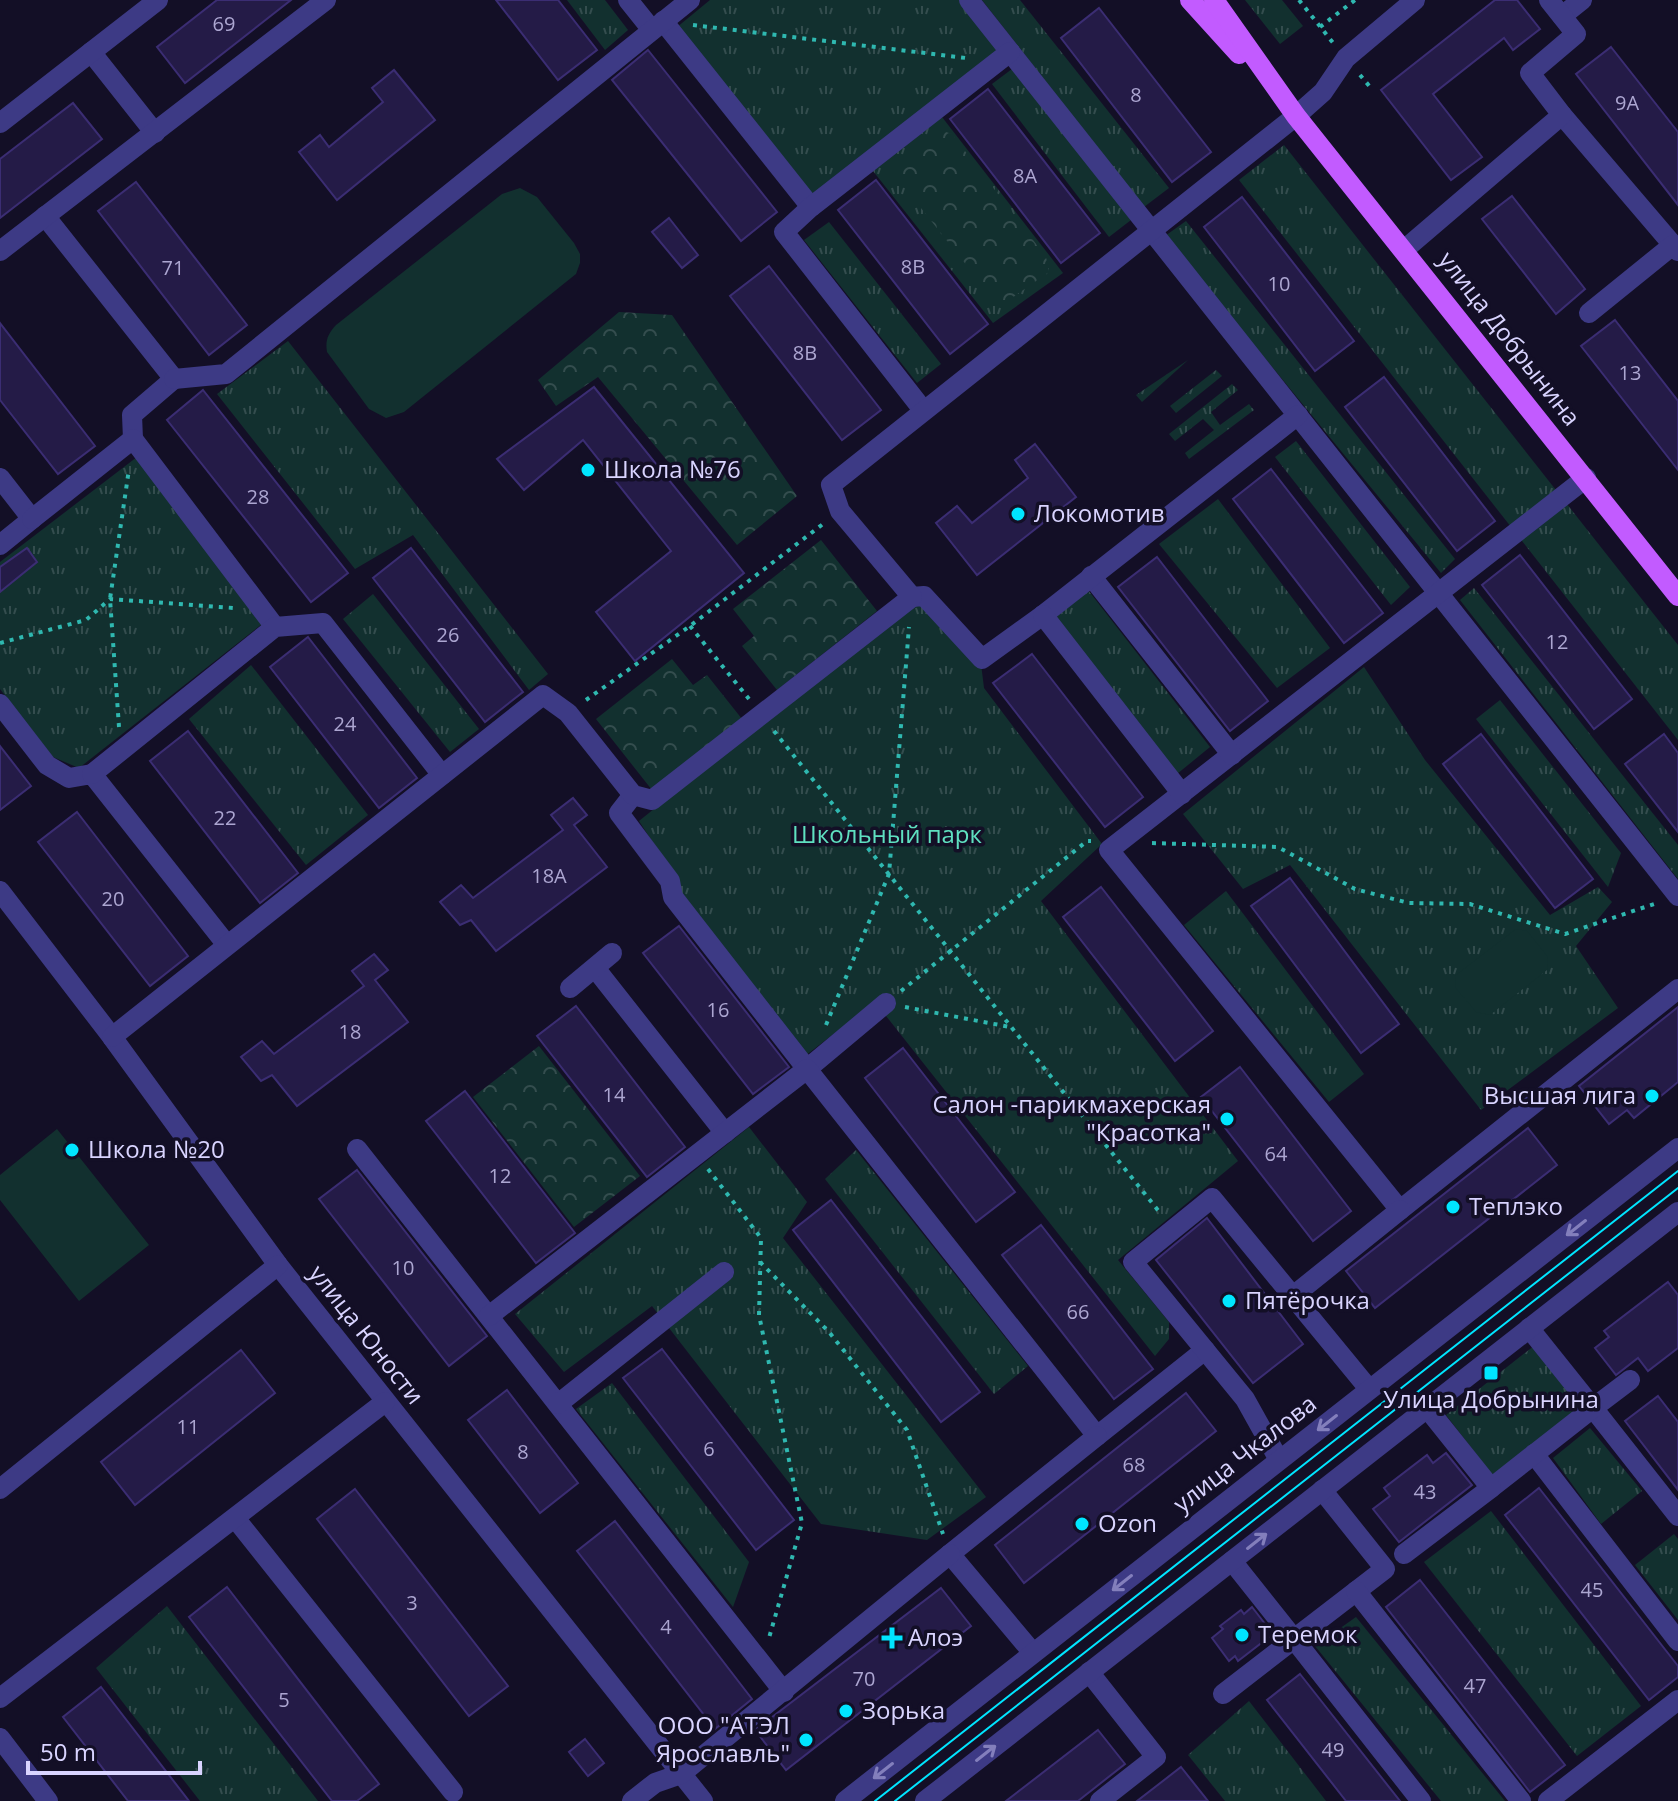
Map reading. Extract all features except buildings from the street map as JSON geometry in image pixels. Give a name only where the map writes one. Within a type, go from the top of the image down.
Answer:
[{"type":"main road","name":"улица Добрынина","points":[[1190,0],[1296,116],[1405,249],[1678,596]]},
{"type":"main road","name":"улица Добрынина","points":[[1214,0],[1296,116]]},
{"type":"street","points":[[0,123],[158,0]]},
{"type":"street","points":[[0,251],[326,0]]},
{"type":"street","points":[[628,0],[657,26],[811,207]]},
{"type":"street","points":[[275,627],[133,439],[132,415],[174,379],[226,374],[690,0]]},
{"type":"street","points":[[969,0],[1004,57],[1151,231],[1441,593],[1678,896]]},
{"type":"street","points":[[912,597],[840,511],[831,485],[1296,116],[1323,92],[1346,58],[1415,0]]},
{"type":"street","points":[[1582,0],[1555,8],[1576,34],[1530,73],[1676,248],[1589,313]]},
{"type":"street","points":[[91,52],[155,133]]},
{"type":"street","points":[[923,410],[784,232],[811,207],[1004,57]]},
{"type":"street","points":[[1405,249],[1562,115]]},
{"type":"street","points":[[45,216],[174,379]]},
{"type":"street","points":[[112,1037],[543,695],[568,713],[633,795],[652,800],[912,597],[924,596],[982,659],[1043,615],[1298,415]]},
{"type":"street","points":[[0,545],[133,439]]},
{"type":"street","points":[[0,478],[32,519]]},
{"type":"street","points":[[1400,1210],[1109,850],[1586,478]]},
{"type":"street","points":[[1091,576],[1232,755]]},
{"type":"street","points":[[1043,615],[1182,794]]},
{"type":"street","points":[[0,704],[47,765],[69,778],[92,774],[275,627],[323,623],[442,775]]},
{"type":"street","points":[[92,774],[227,945]]},
{"type":"street","points":[[633,795],[619,813],[670,881],[673,897],[1097,1436]]},
{"type":"street","name":"улица Юности","points":[[0,891],[112,1037],[278,1265],[703,1801]]},
{"type":"street","points":[[570,988],[612,953]]},
{"type":"street","points":[[595,968],[725,1133]]},
{"type":"street","points":[[1293,1296],[1678,989]]},
{"type":"street","points":[[489,1316],[807,1069],[886,1003]]},
{"type":"street","name":"улица Чкалова","points":[[845,1801],[1678,1148]]},
{"type":"street","points":[[357,1149],[784,1692]]},
{"type":"street","points":[[1279,1460],[1245,1399],[1133,1262],[1212,1198],[1369,1389]]},
{"type":"street","points":[[925,1801],[1529,1328],[1675,1221]]},
{"type":"street","points":[[0,1489],[278,1265]]},
{"type":"street","points":[[558,1404],[724,1272]]},
{"type":"street","points":[[1529,1328],[1678,1516]]},
{"type":"street","points":[[632,1801],[655,1783],[681,1774],[1205,1350]]},
{"type":"street","points":[[1404,1554],[1630,1380]]},
{"type":"street","points":[[0,1698],[385,1402]]},
{"type":"street","points":[[1427,1408],[1491,1488]]},
{"type":"street","points":[[1534,1454],[1678,1641]]},
{"type":"street","points":[[1223,1694],[1385,1569],[1322,1490]]},
{"type":"street","points":[[235,1518],[453,1792]]},
{"type":"street","points":[[950,1554],[1033,1653]]},
{"type":"street","points":[[1232,1561],[1421,1801]]},
{"type":"street","points":[[1356,1591],[1521,1801]]},
{"type":"street","points":[[1089,1672],[1156,1757],[1124,1794],[1100,1801]]},
{"type":"street","points":[[1548,1801],[1678,1700]]},
{"type":"street","points":[[0,1738],[48,1801]]},
{"type":"path","points":[[1299,0],[1320,27],[1355,0]]},
{"type":"path","points":[[657,26],[1004,57]]},
{"type":"path","points":[[119,730],[110,599],[133,439]]},
{"type":"path","points":[[568,713],[690,626],[840,511]]},
{"type":"path","points":[[825,1027],[889,874],[912,597]]},
{"type":"path","points":[[0,643],[86,620],[110,599],[262,609]]},
{"type":"path","points":[[690,626],[1174,1229]]},
{"type":"path","points":[[886,1003],[1087,841],[1278,847],[1355,889],[1409,903],[1470,904],[1565,934],[1678,896]]},
{"type":"path","points":[[886,1003],[1012,1027]]},
{"type":"path","points":[[697,1155],[761,1238],[759,1315],[802,1523],[762,1663]]},
{"type":"path","points":[[760,1262],[829,1332],[907,1430],[950,1554]]},
{"type":"green space","points":[[567,0],[605,0],[628,30],[605,50]]},
{"type":"green space","points":[[710,0],[960,0],[1000,51],[811,196],[676,28]]},
{"type":"green space","points":[[982,0],[1020,0],[1169,188],[1144,207]]},
{"type":"green space","points":[[1245,0],[1282,0],[1303,26],[1280,44]]},
{"type":"green space","points":[[1012,69],[1131,220],[1109,237],[992,84]]},
{"type":"green space","points":[[942,117],[1063,273],[993,323],[873,171]]},
{"type":"green space","points":[[940,130],[952,134],[1046,257],[1049,272],[1006,302],[995,301],[897,178],[898,164]]},
{"type":"green space","points":[[1284,145],[1678,645],[1678,740],[1239,180]]},
{"type":"green space","points":[[520,188],[537,197],[574,243],[580,254],[576,274],[404,412],[386,418],[369,409],[327,352],[331,331],[502,194]]},
{"type":"green space","points":[[1186,221],[1455,559],[1441,573],[1165,236]]},
{"type":"green space","points":[[829,222],[941,364],[917,383],[804,240]]},
{"type":"green space","points":[[619,312],[672,315],[797,496],[737,545],[598,377],[556,406],[538,380]]},
{"type":"green space","points":[[288,341],[548,674],[529,690],[413,535],[355,569],[217,394]]},
{"type":"green space","points":[[1188,360],[1142,402],[1136,395]]},
{"type":"green space","points":[[1216,370],[1222,376],[1176,413],[1170,406]]},
{"type":"green space","points":[[1232,384],[1238,390],[1211,412],[1220,425],[1249,404],[1254,410],[1189,459],[1185,453],[1214,430],[1203,419],[1175,441],[1169,434]]},
{"type":"green space","points":[[1296,441],[1410,587],[1391,605],[1275,457]]},
{"type":"green space","points":[[137,457],[262,624],[79,768],[53,757],[0,689],[0,562]]},
{"type":"green space","points":[[1218,499],[1330,648],[1277,688],[1159,544]]},
{"type":"green space","points":[[821,540],[877,611],[777,690],[742,646],[754,636],[733,609]]},
{"type":"green space","points":[[1474,588],[1678,845],[1678,879],[1460,600]]},
{"type":"green space","points":[[1088,590],[1210,747],[1177,774],[1056,617]]},
{"type":"green space","points":[[373,594],[479,729],[450,752],[343,619]]},
{"type":"green space","name":"Школьный парк","points":[[923,599],[981,664],[984,688],[1102,844],[1041,901],[1238,1161],[1118,1260],[1169,1322],[1169,1339],[1155,1356],[875,1002],[805,1056],[680,894],[676,878],[639,821],[907,606]]},
{"type":"green space","points":[[672,659],[693,685],[707,675],[742,719],[652,790],[596,719]]},
{"type":"green space","points":[[251,665],[368,815],[306,865],[189,719]]},
{"type":"green space","points":[[1364,667],[1425,760],[1550,915],[1598,887],[1612,902],[1576,946],[1618,1008],[1481,1110],[1290,865],[1243,889],[1183,814]]},
{"type":"green space","points":[[1500,700],[1621,853],[1608,887],[1476,719]]},
{"type":"green space","points":[[1226,891],[1364,1074],[1329,1102],[1184,925]]},
{"type":"green space","points":[[1516,929],[1527,931],[1548,957],[1547,970],[1490,1015],[1476,1012],[1455,987],[1456,975]]},
{"type":"green space","points":[[539,1046],[640,1176],[574,1227],[473,1097]]},
{"type":"green space","points":[[749,1127],[807,1202],[783,1238],[986,1497],[927,1540],[821,1524],[652,1306],[564,1372],[515,1314]]},
{"type":"green space","points":[[57,1129],[149,1245],[79,1301],[0,1200],[0,1175]]},
{"type":"green space","points":[[856,1150],[1028,1366],[994,1394],[825,1179]]},
{"type":"green space","points":[[1535,1345],[1585,1407],[1494,1477],[1446,1415]]},
{"type":"green space","points":[[612,1383],[749,1562],[733,1607],[576,1409]]},
{"type":"green space","points":[[1590,1428],[1642,1491],[1601,1524],[1553,1458]]},
{"type":"green space","points":[[1491,1511],[1641,1706],[1577,1756],[1424,1562]]},
{"type":"green space","points":[[1674,1534],[1678,1539],[1678,1620],[1635,1565]]},
{"type":"green space","points":[[167,1606],[318,1801],[200,1801],[96,1668]]},
{"type":"green space","points":[[1356,1617],[1505,1801],[1441,1801],[1315,1646]]},
{"type":"green space","points":[[1249,1701],[1326,1801],[1225,1801],[1188,1755]]},
{"type":"tram line","points":[[875,1801],[1678,1171]]},
{"type":"tram line","points":[[895,1801],[1678,1188]]},
{"type":"place","name":"Школа №76","points":[[588,470]]},
{"type":"place","name":"Локомотив","points":[[1018,514]]},
{"type":"place","name":"Высшая лига","points":[[1652,1096]]},
{"type":"place","name":"Салон -парикмахерская \"Красотка\"","points":[[1227,1119]]},
{"type":"place","name":"Школа №20","points":[[72,1150]]},
{"type":"place","name":"Теплэко","points":[[1453,1207]]},
{"type":"place","name":"Пятёрочка","points":[[1229,1301]]},
{"type":"place","name":"Улица Добрынина","points":[[1491,1373]]},
{"type":"place","name":"Ozon","points":[[1082,1524]]},
{"type":"place","name":"Теремок","points":[[1242,1635]]},
{"type":"place","name":"Алоэ","points":[[892,1638]]},
{"type":"place","name":"Зорька","points":[[846,1711]]},
{"type":"place","name":"ООО \"АТЭЛ Ярославль\"","points":[[806,1740]]}]
